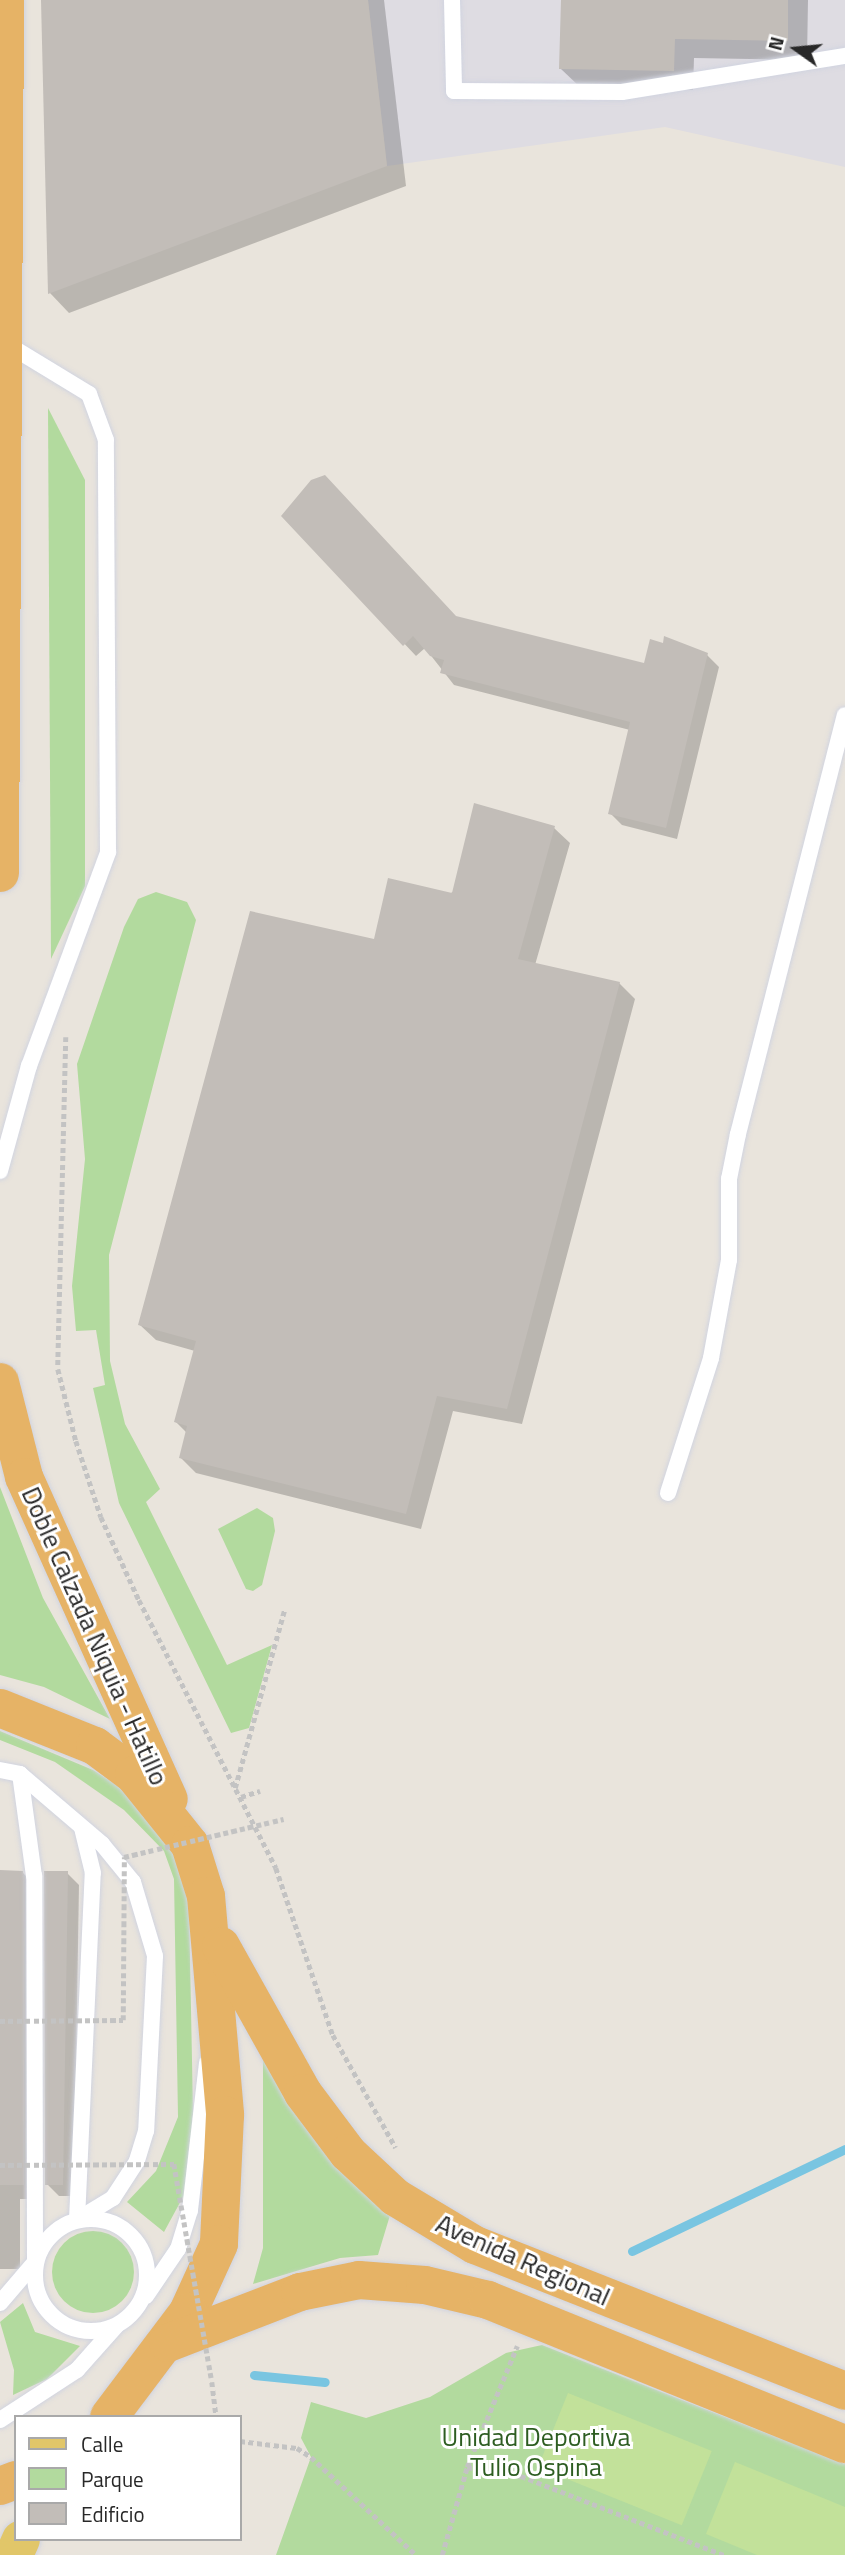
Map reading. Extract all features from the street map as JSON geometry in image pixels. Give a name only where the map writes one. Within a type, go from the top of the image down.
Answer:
[{"type":"highway","points":[[0,873],[5,0]]},
{"type":"highway","name":"Doble Calzada Niquia - Hatillo","points":[[0,1382],[24,1478],[190,1846]]},
{"type":"highway","points":[[0,1708],[95,1746],[134,1775],[190,1846],[211,1926],[225,2115],[221,2231],[205,2282],[168,2343],[111,2415]]},
{"type":"highway","name":"Avenida Regional","points":[[211,1926],[303,2094],[348,2153],[395,2197],[475,2245],[845,2391]]},
{"type":"highway","name":"Avenida Regional","points":[[168,2343],[300,2292],[359,2280],[461,2291],[530,2316],[845,2444]]},
{"type":"lane","points":[[452,0],[454,91],[622,92],[845,56]]},
{"type":"lane","points":[[0,1171],[53,1002],[108,852],[106,440],[89,394],[1,341]]},
{"type":"lane","points":[[668,1493],[711,1358],[729,1260],[729,1179],[738,1134],[845,715]]},
{"type":"lane","points":[[0,1770],[20,1773],[82,1828],[133,1882],[155,1956],[146,2131],[137,2161],[113,2199],[46,2241],[35,2262],[0,2303]]},
{"type":"lane","points":[[20,1773],[34,1876],[35,2262],[38,2295],[63,2323],[80,2330],[117,2326]]},
{"type":"lane","points":[[78,2220],[93,1873],[82,1828]]},
{"type":"lane","points":[[0,2420],[77,2370],[142,2301],[174,2257],[190,2210],[197,2108],[219,2008]]},
{"type":"lane","points":[[78,2220],[114,2222],[130,2232],[147,2264],[142,2301]]},
{"type":"path","points":[[53,1002],[66,1033],[68,1144],[56,1273],[58,1369],[101,1517],[276,1868],[333,2035],[401,2155]]},
{"type":"path","points":[[235,1788],[284,1611]]},
{"type":"path","points":[[241,1797],[260,1791]]},
{"type":"path","points":[[0,2021],[123,2020],[124,1857],[284,1819]]},
{"type":"path","points":[[0,2165],[174,2164],[216,2415]]},
{"type":"path","points":[[442,2555],[467,2467],[530,2316]]},
{"type":"path","points":[[242,2441],[297,2448],[311,2457],[416,2555]]},
{"type":"path","points":[[467,2467],[521,2476],[724,2555]]},
{"type":"shaded area","points":[[368,0],[845,0],[845,167],[665,127],[387,166]]},
{"type":"green space","points":[[48,408],[85,480],[85,886],[51,959]]},
{"type":"green space","points":[[156,892],[187,902],[196,920],[109,1255],[110,1361],[125,1424],[160,1489],[146,1502],[227,1665],[272,1645],[249,1728],[231,1733],[119,1503],[93,1388],[105,1385],[96,1330],[76,1331],[72,1286],[85,1159],[77,1064],[124,927],[138,899]]},
{"type":"green space","points":[[0,1487],[43,1598],[110,1719],[44,1687],[0,1675]]},
{"type":"green space","points":[[257,1508],[273,1518],[275,1531],[262,1585],[253,1591],[246,1589],[218,1529]]},
{"type":"green space","points":[[0,1731],[93,1770],[131,1794],[168,1833],[189,1905],[193,2112],[189,2186],[164,2232],[127,2202],[156,2171],[178,2117],[174,1879],[164,1851],[124,1810],[55,1762],[0,1740]]},
{"type":"green space","points":[[263,2042],[391,2212],[378,2255],[340,2258],[253,2284],[263,2248]]},
{"type":"green space","points":[[85,2231],[101,2231],[116,2238],[127,2249],[134,2264],[131,2288],[122,2301],[101,2313],[85,2313],[70,2306],[59,2295],[52,2280],[52,2264],[59,2249],[70,2238]]},
{"type":"green space","points":[[23,2303],[35,2332],[80,2346],[47,2379],[13,2395],[14,2370],[0,2322]]},
{"type":"green space","name":"Unidad Deportiva Tulio Ospina","points":[[542,2345],[845,2464],[845,2555],[276,2555],[311,2457],[301,2438],[311,2402],[366,2418],[430,2397],[506,2353]]},
{"type":"green space","points":[[568,2393],[712,2451],[682,2525],[538,2467]]},
{"type":"green space","points":[[735,2462],[845,2507],[845,2555],[757,2555],[706,2534]]},
{"type":"building","points":[[41,0],[368,0],[387,166],[48,294]]},
{"type":"building","points":[[561,0],[788,0],[788,41],[675,39],[674,71],[559,69]]},
{"type":"building","points":[[325,475],[456,616],[644,663],[650,639],[663,643],[664,636],[708,653],[666,828],[608,814],[630,722],[440,673],[444,660],[430,656],[413,636],[403,646],[281,516],[311,480]]},
{"type":"building","points":[[474,803],[555,826],[518,959],[620,982],[507,1409],[437,1396],[406,1514],[179,1458],[187,1426],[174,1422],[196,1341],[138,1325],[250,911],[374,939],[388,878],[452,893]]},
{"type":"building","points":[[0,1870],[23,1871],[24,1877],[24,2185],[0,2185]]},
{"type":"building","points":[[44,1871],[68,1871],[63,2185],[45,2185]]},
{"type":"waterway","points":[[632,2251],[845,2149]]},
{"type":"waterway","points":[[254,2375],[325,2382]]}]
